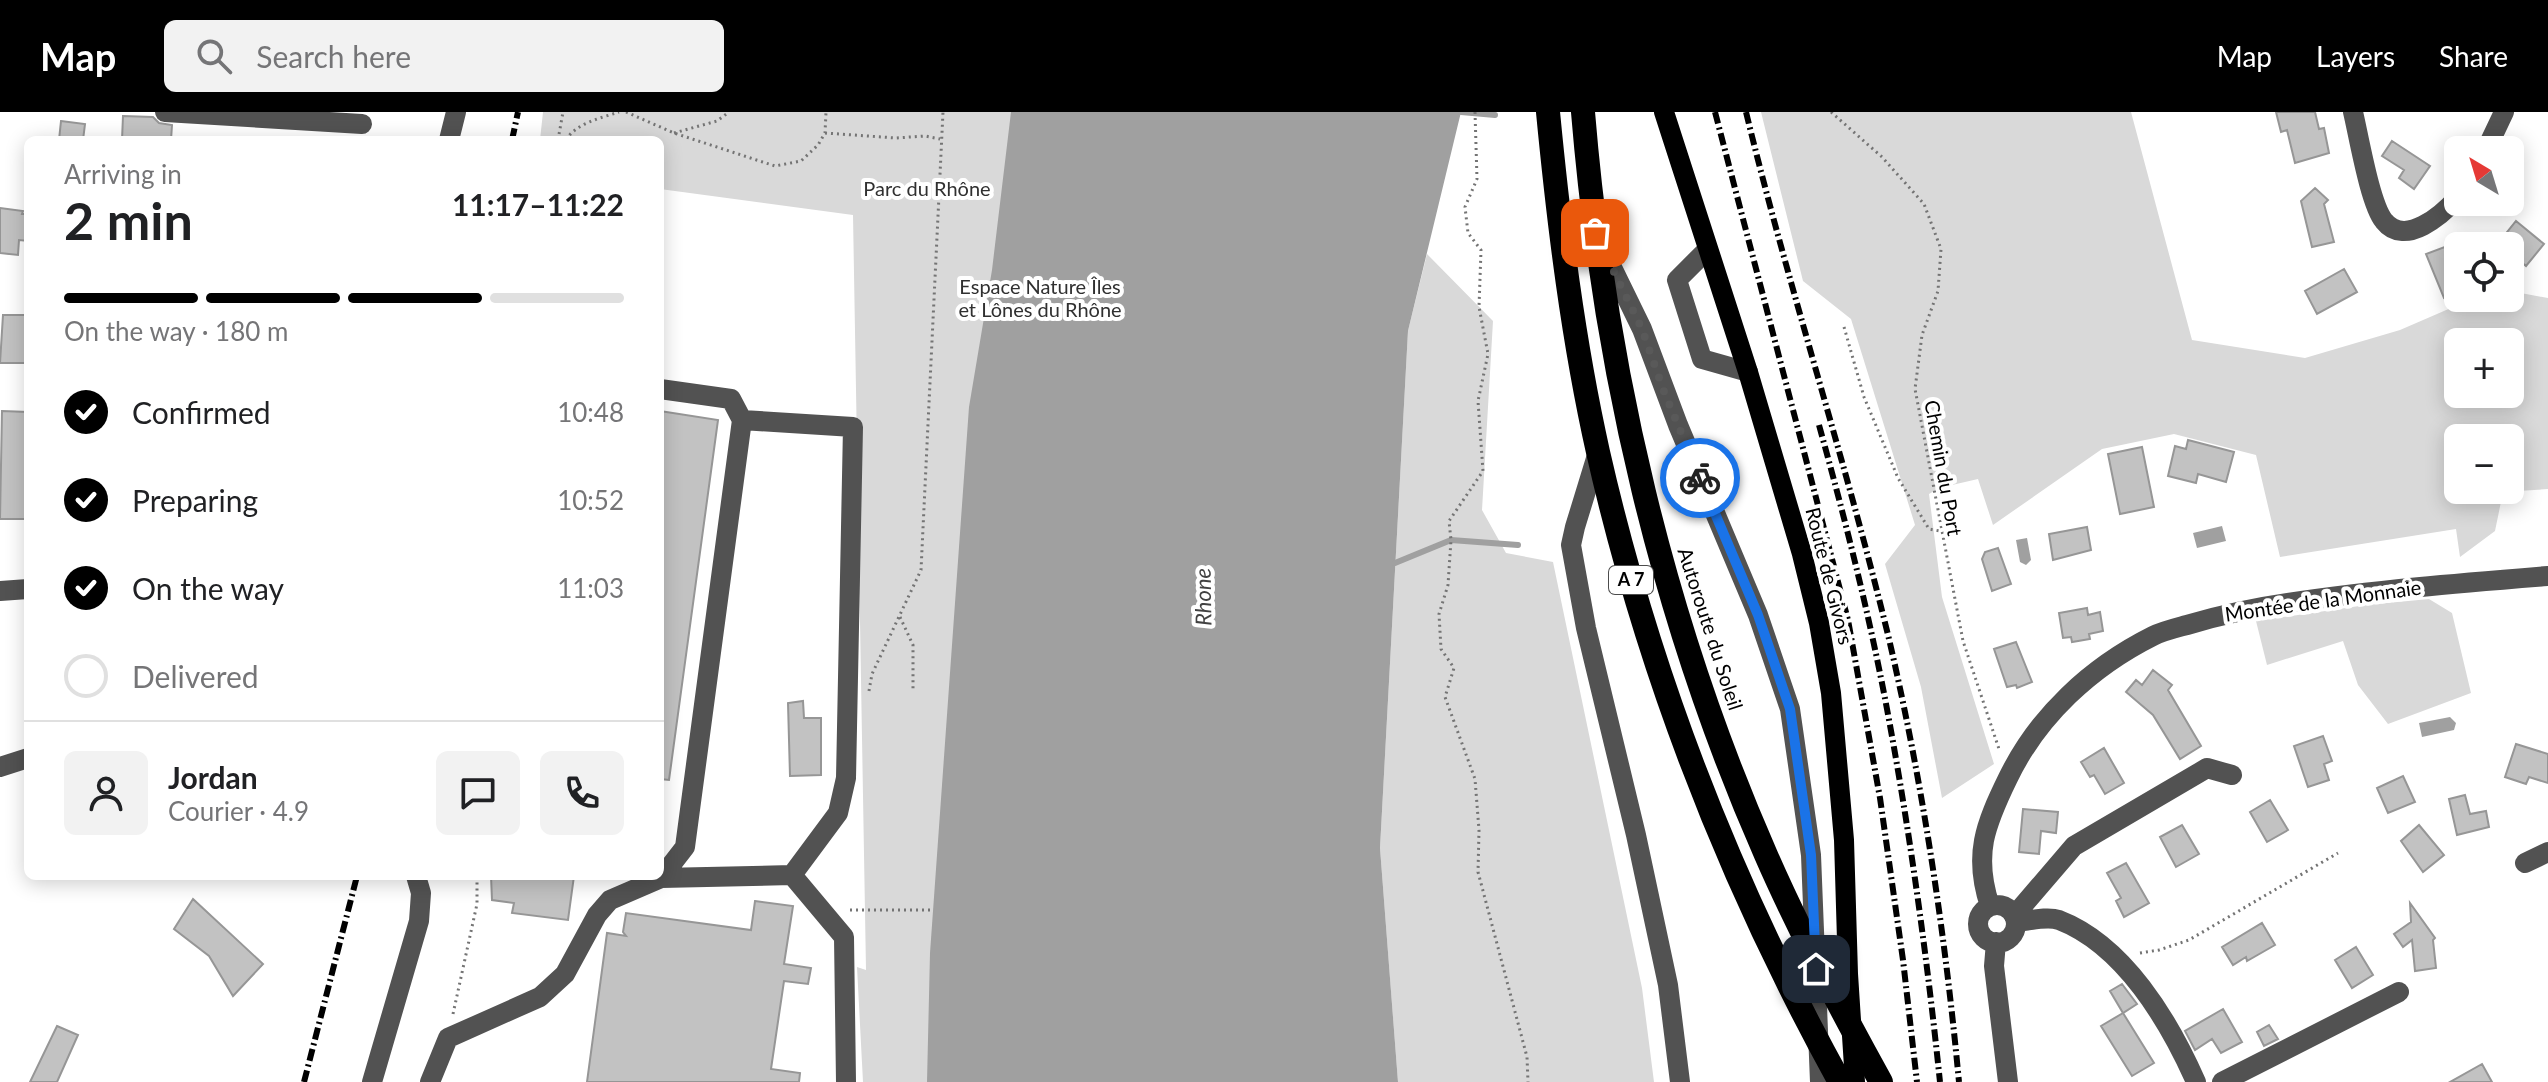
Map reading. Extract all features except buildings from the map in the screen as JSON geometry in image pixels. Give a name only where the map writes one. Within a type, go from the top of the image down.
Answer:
[{"type":"highway","name":"A 7","points":[[1548,112],[1566,278],[1598,452],[1634,592],[1678,724],[1744,892],[1787,983],[1851,1079]]},
{"type":"highway","name":"Autoroute du Soleil","points":[[1583,112],[1595,233],[1617,371],[1668,582],[1712,719],[1784,894],[1881,1082]]},
{"type":"main road","name":"Route de Givors","points":[[1664,112],[1748,372],[1802,554],[1819,623],[1831,693],[1844,840],[1851,1079]]},
{"type":"street","points":[[165,112],[361,125]]},
{"type":"street","points":[[450,136],[456,112]]},
{"type":"street","points":[[2353,112],[2377,210],[2386,225],[2400,231],[2416,228],[2434,220],[2444,210]]},
{"type":"street","points":[[2493,136],[2504,112]]},
{"type":"street","points":[[1595,233],[1642,329],[1678,425],[1758,615],[1790,709],[1811,855],[1820,1082]]},
{"type":"street","points":[[1707,250],[1677,280],[1702,359],[1748,372]]},
{"type":"street","points":[[664,390],[731,399],[742,420],[685,847],[664,874]]},
{"type":"street","points":[[742,420],[853,427],[846,778],[838,813],[792,875]]},
{"type":"street","points":[[1598,452],[1571,545],[1586,628],[1668,985],[1680,1082]]},
{"type":"street","name":"Montée de la Monnaie","points":[[1990,906],[1982,882],[1982,852],[1988,818],[2014,765],[2033,736],[2062,701],[2102,666],[2155,635],[2231,612],[2367,591],[2548,576]]},
{"type":"street","points":[[0,591],[24,589]]},
{"type":"street","points":[[0,767],[24,759]]},
{"type":"street","points":[[2196,1082],[2144,989],[2098,942],[2056,919],[2015,919],[2004,906],[1990,906],[1980,914],[1978,924],[1986,939],[1996,942],[2007,939],[2013,932],[2015,919],[2074,846],[2207,768],[2232,775]]},
{"type":"street","points":[[2525,863],[2548,852]]},
{"type":"street","points":[[664,878],[792,875]]},
{"type":"street","points":[[792,875],[844,937],[846,1082]]},
{"type":"street","points":[[372,1082],[419,921],[421,893],[417,880]]},
{"type":"street","points":[[430,1082],[448,1038],[540,997],[565,974],[597,915],[610,900],[656,880]]},
{"type":"street","points":[[1996,942],[1994,966],[2008,1082]]},
{"type":"street","points":[[2222,1082],[2399,992]]},
{"type":"path","points":[[559,136],[563,112]]},
{"type":"path","points":[[568,136],[590,121],[619,112]]},
{"type":"path","points":[[626,112],[674,133],[775,166],[801,161],[818,145],[825,133],[826,112]]},
{"type":"path","points":[[674,133],[717,121],[729,112]]},
{"type":"path","points":[[867,698],[872,674],[921,570],[943,112]]},
{"type":"path","points":[[1475,112],[1477,179],[1465,207],[1468,233],[1481,250],[1479,307],[1488,354],[1478,401],[1483,471],[1449,521],[1448,585],[1439,614],[1441,649],[1454,668],[1445,697],[1475,779],[1478,872],[1527,1057],[1528,1082]]},
{"type":"path","name":"Chemin du Port","points":[[1831,112],[1882,157],[1924,204],[1941,249],[1938,291],[1922,335],[1915,389],[1963,641],[2001,754],[2014,765]]},
{"type":"path","points":[[825,133],[941,139]]},
{"type":"path","points":[[1844,327],[1864,397],[1898,478],[1929,529],[1940,531]]},
{"type":"path","points":[[900,617],[913,645],[913,690]]},
{"type":"path","points":[[2112,956],[2159,950],[2189,940],[2338,853]]},
{"type":"path","points":[[448,1038],[477,904],[477,880]]},
{"type":"path","points":[[850,910],[930,910]]},
{"type":"green space","name":"Espace Nature Îles et Lônes du Rhône","points":[[543,112],[1239,112],[1171,1082],[863,1082],[857,967],[866,970],[853,215],[664,190],[664,136],[540,136]]},
{"type":"green space","points":[[1761,112],[2131,112],[2192,340],[2305,358],[2400,330],[2444,311],[2524,312],[2524,294],[2548,298],[2548,489],[2524,491],[2524,424],[2444,424],[2444,504],[2501,504],[2495,531],[2460,557],[2456,529],[2280,557],[2256,455],[2174,434],[2102,449],[1993,525],[1978,479],[1939,488],[1929,494],[1942,597],[1994,764],[1942,798],[1921,687],[1885,564],[1915,525],[1851,319],[1803,281]]},
{"type":"green space","points":[[1427,254],[1493,321],[1482,510],[1506,553],[1553,562],[1642,988],[1654,1082],[1398,1082],[1380,848],[1408,331]]},
{"type":"green space","points":[[2429,599],[2452,613],[2471,693],[2388,724],[2358,685],[2343,641],[2267,665],[2256,621]]},
{"type":"water","name":"Rhone","points":[[1011,112],[1461,112],[1408,331],[1380,848],[1398,1082],[927,1082],[930,953],[969,407],[992,270]]},
{"type":"water","points":[[2222,526],[2226,541],[2197,548],[2193,533]]},
{"type":"water","points":[[2027,538],[2031,560],[2026,565],[2020,562],[2016,540]]},
{"type":"water","points":[[2450,717],[2456,723],[2454,730],[2422,737],[2419,723]]},
{"type":"waterway","points":[[1461,112],[1495,115]]},
{"type":"waterway","points":[[1395,563],[1451,540],[1518,545]]},
{"type":"railway","points":[[513,136],[518,112]]},
{"type":"railway","points":[[1715,112],[1848,620],[1880,798],[1917,1082]]},
{"type":"railway","points":[[1746,112],[1889,639],[1932,859],[1959,1082]]},
{"type":"railway","points":[[1819,425],[1856,566],[1887,709],[1917,895],[1940,1082]]},
{"type":"railway","points":[[304,1082],[356,880]]},
{"type":"way so far","points":[[1595,233],[1642,329],[1700,478]]},
{"type":"route","points":[[1700,478],[1758,615],[1790,709],[1811,855],[1816,969]]},
{"type":"park label","name":"Parc du Rhône","points":[[927,189]]}]
